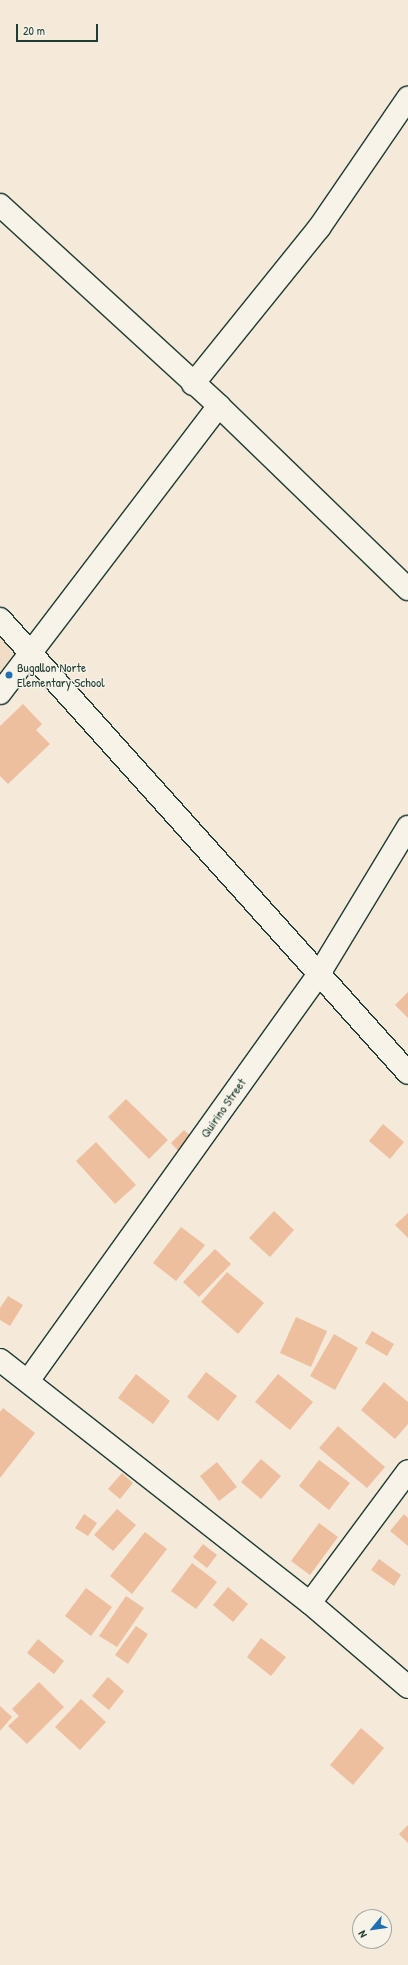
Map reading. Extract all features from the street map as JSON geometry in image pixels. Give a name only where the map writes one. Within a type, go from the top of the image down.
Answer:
[{"type":"street","points":[[193,384],[319,228],[408,98]]},
{"type":"street","points":[[0,205],[193,384],[219,406],[408,589]]},
{"type":"street","points":[[0,693],[219,406]]},
{"type":"street","points":[[0,619],[408,1073]]},
{"type":"street","name":"Quirino Street","points":[[28,1382],[319,974],[408,827]]},
{"type":"street","points":[[0,1360],[310,1604],[408,1687]]},
{"type":"street","points":[[310,1604],[408,1471]]},
{"type":"shaded area","name":"Bugallon Norte Elementary School","points":[[0,610],[37,650],[0,699]]},
{"type":"building","points":[[23,704],[42,724],[36,730],[50,744],[8,784],[0,776],[0,726]]},
{"type":"building","points":[[408,992],[408,1018],[395,1005]]},
{"type":"building","points":[[126,1099],[168,1140],[149,1159],[108,1117]]},
{"type":"building","points":[[383,1124],[404,1142],[390,1159],[369,1141]]},
{"type":"building","points":[[184,1130],[195,1140],[181,1154],[171,1143]]},
{"type":"building","points":[[96,1142],[136,1185],[115,1204],[76,1161]]},
{"type":"building","points":[[274,1211],[294,1230],[270,1257],[249,1238]]},
{"type":"building","points":[[408,1213],[408,1238],[395,1225]]},
{"type":"building","points":[[181,1227],[205,1245],[176,1281],[153,1263]]},
{"type":"building","points":[[215,1249],[231,1264],[199,1297],[183,1282]]},
{"type":"building","points":[[227,1272],[264,1303],[238,1334],[201,1302]]},
{"type":"building","points":[[8,1296],[23,1305],[10,1326],[0,1320],[0,1308]]},
{"type":"building","points":[[296,1317],[327,1331],[311,1367],[280,1353]]},
{"type":"building","points":[[372,1331],[394,1344],[387,1356],[365,1343]]},
{"type":"building","points":[[334,1334],[358,1348],[335,1390],[310,1376]]},
{"type":"building","points":[[206,1372],[237,1396],[218,1421],[187,1397]]},
{"type":"building","points":[[136,1374],[170,1401],[153,1424],[118,1398]]},
{"type":"building","points":[[278,1374],[313,1402],[290,1430],[255,1402]]},
{"type":"building","points":[[384,1382],[408,1402],[408,1424],[395,1439],[361,1410]]},
{"type":"building","points":[[3,1408],[35,1433],[0,1478],[0,1412]]},
{"type":"building","points":[[338,1426],[385,1467],[367,1488],[319,1448]]},
{"type":"building","points":[[261,1459],[281,1476],[261,1499],[241,1482]]},
{"type":"building","points":[[319,1460],[350,1483],[329,1510],[299,1486]]},
{"type":"building","points":[[217,1462],[237,1487],[219,1501],[200,1476]]},
{"type":"building","points":[[122,1473],[133,1483],[120,1499],[108,1489]]},
{"type":"building","points":[[117,1509],[136,1525],[113,1551],[94,1535]]},
{"type":"building","points":[[84,1514],[97,1523],[88,1536],[75,1528]]},
{"type":"building","points":[[404,1514],[408,1518],[408,1546],[390,1531]]},
{"type":"building","points":[[319,1523],[338,1537],[310,1575],[291,1561]]},
{"type":"building","points":[[145,1532],[167,1549],[132,1594],[110,1576]]},
{"type":"building","points":[[203,1544],[217,1555],[207,1568],[193,1557]]},
{"type":"building","points":[[379,1559],[401,1575],[394,1586],[371,1570]]},
{"type":"building","points":[[192,1563],[217,1582],[196,1609],[171,1591]]},
{"type":"building","points":[[228,1587],[248,1604],[233,1622],[213,1605]]},
{"type":"building","points":[[86,1588],[112,1607],[91,1636],[65,1616]]},
{"type":"building","points":[[126,1596],[144,1608],[117,1647],[99,1636]]},
{"type":"building","points":[[136,1626],[148,1634],[128,1664],[115,1655]]},
{"type":"building","points":[[261,1638],[286,1657],[271,1676],[247,1657]]},
{"type":"building","points":[[38,1639],[64,1661],[54,1674],[27,1653]]},
{"type":"building","points":[[108,1677],[124,1691],[109,1710],[92,1696]]},
{"type":"building","points":[[39,1682],[64,1707],[27,1744],[8,1726],[19,1716],[12,1709]]},
{"type":"building","points":[[81,1699],[106,1722],[80,1750],[55,1727]]},
{"type":"building","points":[[0,1706],[12,1717],[0,1731]]},
{"type":"building","points":[[361,1728],[384,1748],[353,1785],[330,1765]]},
{"type":"building","points":[[408,1825],[408,1843],[399,1834]]},
{"type":"place","name":"Bugallon Norte Elementary School","points":[[9,675]]}]
